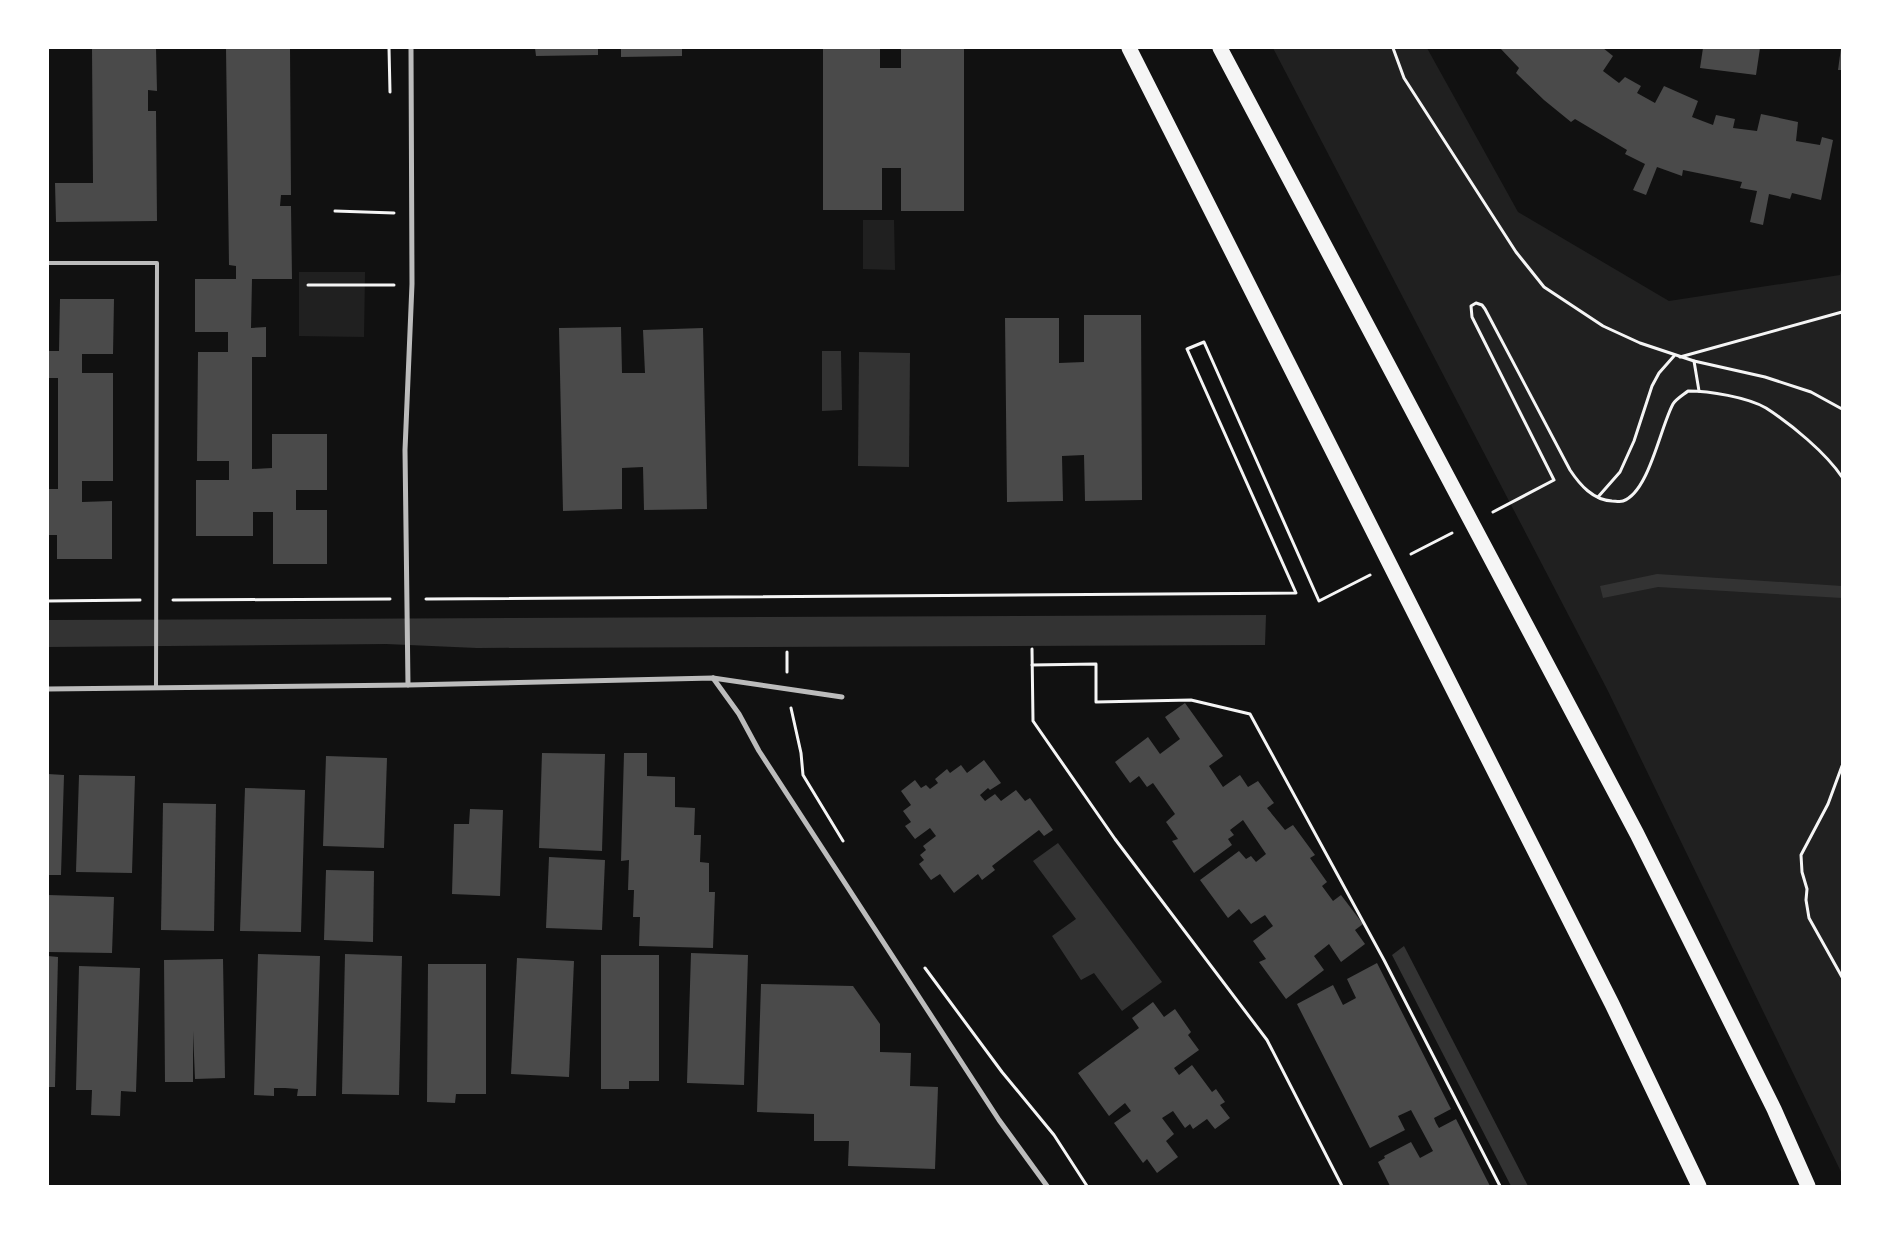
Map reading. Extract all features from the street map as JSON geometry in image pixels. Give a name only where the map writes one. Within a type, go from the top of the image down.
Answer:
[{"type":"highway","points":[[1129,48],[1612,1004],[1699,1186]]},
{"type":"highway","points":[[1220,48],[1633,825],[1774,1109],[1808,1186]]},
{"type":"street","points":[[408,685],[405,450],[412,284],[411,48]]},
{"type":"street","points":[[713,678],[739,714],[759,751],[999,1120],[1047,1186]]},
{"type":"street","points":[[48,689],[408,685],[713,678],[842,697]]},
{"type":"lane","points":[[48,263],[156,263],[156,688]]},
{"type":"path","points":[[1393,48],[1404,78],[1409,86],[1516,252],[1544,287],[1603,326],[1674,356],[1765,377],[1811,392],[1842,409]]},
{"type":"path","points":[[335,211],[412,214]]},
{"type":"path","points":[[308,285],[412,284]]},
{"type":"path","points":[[1485,516],[1554,480],[1472,317],[1473,304],[1480,304],[1485,309],[1570,470],[1583,487],[1598,498],[1623,502],[1636,492],[1648,474],[1658,441],[1674,402],[1688,391],[1731,396],[1764,408],[1814,446],[1835,466],[1842,477]]},
{"type":"path","points":[[1679,357],[1842,312]]},
{"type":"path","points":[[48,601],[1296,593],[1187,349],[1204,342],[1319,601],[1372,574]]},
{"type":"path","points":[[1598,498],[1620,472],[1634,441],[1652,386],[1659,373],[1674,356]]},
{"type":"path","points":[[1694,361],[1698,391]]},
{"type":"path","points":[[1406,556],[1459,530]]},
{"type":"path","points":[[1032,649],[1033,721],[1115,839],[1267,1040],[1342,1186]]},
{"type":"path","points":[[1032,665],[1096,664],[1096,702],[1191,700],[1250,714],[1384,960],[1500,1186]]},
{"type":"path","points":[[787,690],[801,753],[803,775],[844,842]]},
{"type":"path","points":[[1842,766],[1828,804],[1801,855],[1802,872],[1808,889],[1806,900],[1809,918],[1842,978]]},
{"type":"path","points":[[923,964],[1002,1072],[1054,1135],[1087,1186]]},
{"type":"shaded area","points":[[1273,48],[1427,48],[1518,212],[1669,301],[1840,275],[1842,264],[1842,1174],[1607,689]]},
{"type":"shaded area","points":[[863,220],[894,220],[895,270],[863,269]]},
{"type":"shaded area","points":[[299,272],[365,272],[364,337],[299,336]]},
{"type":"shaded area","points":[[822,351],[841,351],[842,410],[822,411]]},
{"type":"shaded area","points":[[859,352],[910,353],[909,467],[858,466]]},
{"type":"shaded area","points":[[1657,574],[1842,586],[1842,598],[1658,587],[1603,598],[1600,586]]},
{"type":"shaded area","points":[[1266,615],[1265,645],[477,648],[386,644],[48,647],[48,620]]},
{"type":"shaded area","points":[[1058,843],[1162,982],[1122,1011],[1094,973],[1081,980],[1052,936],[1076,919],[1033,861]]},
{"type":"shaded area","points":[[1404,946],[1528,1186],[1511,1186],[1392,955]]},
{"type":"building","points":[[92,48],[156,48],[157,91],[148,90],[148,111],[156,111],[157,221],[56,222],[55,183],[93,183]]},
{"type":"building","points":[[226,48],[290,48],[291,195],[281,195],[280,206],[291,206],[292,279],[252,279],[251,328],[266,327],[266,357],[252,357],[252,469],[272,468],[272,434],[327,434],[327,490],[296,490],[296,510],[327,510],[327,564],[273,564],[273,512],[253,512],[253,536],[196,536],[196,480],[229,480],[229,461],[197,461],[198,352],[228,352],[228,332],[195,332],[195,279],[236,279],[236,266],[229,265]]},
{"type":"building","points":[[535,48],[598,48],[598,55],[536,56]]},
{"type":"building","points":[[621,48],[682,48],[682,56],[621,57]]},
{"type":"building","points":[[823,48],[880,48],[880,68],[901,68],[901,48],[964,48],[964,211],[901,211],[901,168],[882,168],[882,210],[823,210]]},
{"type":"building","points":[[1500,48],[1603,48],[1613,56],[1603,71],[1619,83],[1625,77],[1641,86],[1637,93],[1655,103],[1664,86],[1698,101],[1692,117],[1713,125],[1716,115],[1735,119],[1733,128],[1757,131],[1761,114],[1798,122],[1796,141],[1820,145],[1822,137],[1833,140],[1821,200],[1792,193],[1790,199],[1769,194],[1763,225],[1750,222],[1757,191],[1740,188],[1742,182],[1683,170],[1682,176],[1657,167],[1646,195],[1633,190],[1645,164],[1625,154],[1627,150],[1575,119],[1571,122],[1544,100],[1516,73],[1519,68]]},
{"type":"building","points":[[1703,48],[1760,48],[1756,75],[1700,68]]},
{"type":"building","points":[[1841,48],[1842,70],[1838,70]]},
{"type":"building","points":[[60,299],[114,299],[113,354],[82,354],[82,373],[113,373],[113,481],[82,481],[82,502],[112,501],[112,559],[57,559],[57,535],[48,535],[48,489],[58,489],[58,378],[48,378],[48,351],[59,351]]},
{"type":"building","points":[[1084,315],[1141,315],[1142,500],[1085,501],[1084,455],[1062,456],[1063,501],[1007,502],[1005,318],[1059,318],[1059,363],[1084,362]]},
{"type":"building","points":[[621,327],[622,373],[645,373],[643,330],[703,328],[707,509],[644,510],[643,467],[622,468],[622,509],[563,511],[559,328]]},
{"type":"building","points":[[1185,703],[1223,756],[1209,766],[1223,787],[1240,775],[1248,787],[1258,781],[1274,803],[1267,808],[1285,830],[1293,825],[1315,855],[1310,858],[1327,882],[1322,886],[1333,901],[1341,895],[1363,924],[1355,930],[1365,944],[1341,962],[1329,944],[1314,956],[1324,970],[1286,999],[1259,962],[1266,959],[1253,941],[1273,926],[1265,915],[1251,924],[1239,909],[1228,918],[1200,880],[1239,851],[1246,859],[1251,856],[1256,862],[1266,854],[1243,820],[1230,830],[1234,835],[1228,839],[1232,845],[1194,873],[1172,841],[1178,839],[1166,822],[1175,814],[1153,783],[1147,787],[1139,776],[1130,783],[1115,762],[1148,737],[1160,754],[1180,739],[1165,717]]},
{"type":"building","points":[[542,753],[605,754],[602,851],[539,848]]},
{"type":"building","points":[[624,753],[647,753],[647,776],[675,777],[675,807],[695,808],[694,835],[701,835],[700,862],[709,863],[709,892],[715,892],[713,948],[639,946],[640,917],[633,917],[634,890],[628,890],[629,860],[621,861]]},
{"type":"building","points":[[326,756],[387,758],[384,848],[323,846]]},
{"type":"building","points":[[984,760],[1001,783],[990,790],[988,788],[980,795],[985,801],[995,794],[1001,801],[1016,790],[1025,801],[1030,798],[1053,830],[1044,836],[1039,830],[992,866],[995,870],[982,880],[978,874],[954,893],[940,874],[931,880],[919,864],[924,860],[920,855],[926,850],[923,846],[936,836],[930,828],[915,839],[905,826],[911,822],[903,811],[911,805],[901,791],[915,780],[921,788],[926,785],[930,789],[938,783],[935,779],[947,769],[950,773],[961,765],[967,773]]},
{"type":"building","points":[[48,774],[64,775],[61,875],[48,875]]},
{"type":"building","points":[[79,775],[135,776],[132,873],[76,872]]},
{"type":"building","points":[[245,788],[305,790],[301,932],[240,931]]},
{"type":"building","points":[[163,803],[216,804],[214,931],[161,930]]},
{"type":"building","points":[[470,809],[503,810],[500,896],[452,894],[454,824],[469,824]]},
{"type":"building","points":[[549,857],[605,860],[602,930],[546,928]]},
{"type":"building","points":[[326,870],[374,871],[373,942],[324,940]]},
{"type":"building","points":[[48,895],[114,897],[112,953],[48,952]]},
{"type":"building","points":[[691,953],[748,955],[744,1085],[687,1083]]},
{"type":"building","points":[[258,954],[320,956],[316,1096],[297,1096],[298,1089],[285,1088],[274,1088],[274,1096],[254,1095]]},
{"type":"building","points":[[345,954],[402,956],[399,1095],[342,1094]]},
{"type":"building","points":[[601,955],[659,955],[659,1081],[629,1081],[629,1089],[601,1089]]},
{"type":"building","points":[[48,956],[58,957],[55,1087],[48,1087]]},
{"type":"building","points":[[517,958],[574,961],[569,1077],[511,1074]]},
{"type":"building","points":[[223,959],[225,1078],[195,1079],[193,1031],[193,1082],[165,1082],[164,960]]},
{"type":"building","points":[[1377,963],[1451,1109],[1434,1118],[1436,1123],[1439,1128],[1456,1119],[1490,1186],[1390,1186],[1378,1162],[1385,1158],[1384,1156],[1411,1142],[1420,1158],[1433,1151],[1411,1110],[1398,1116],[1405,1130],[1370,1148],[1297,1004],[1333,985],[1343,1005],[1356,998],[1347,979]]},
{"type":"building","points":[[428,964],[486,964],[486,1094],[456,1094],[455,1103],[427,1102]]},
{"type":"building","points":[[79,966],[140,968],[136,1092],[121,1091],[120,1116],[91,1115],[92,1090],[76,1090]]},
{"type":"building","points":[[761,984],[853,986],[880,1024],[880,1052],[911,1053],[910,1086],[938,1087],[935,1169],[848,1166],[849,1141],[814,1141],[814,1114],[757,1112]]},
{"type":"building","points":[[1153,1002],[1164,1017],[1175,1009],[1191,1032],[1188,1035],[1199,1050],[1174,1068],[1179,1075],[1192,1065],[1212,1092],[1216,1089],[1225,1102],[1220,1105],[1230,1118],[1215,1129],[1207,1119],[1193,1129],[1190,1124],[1185,1128],[1173,1111],[1162,1118],[1174,1134],[1166,1141],[1178,1157],[1157,1173],[1147,1159],[1143,1163],[1114,1123],[1131,1111],[1125,1103],[1109,1116],[1078,1073],[1139,1028],[1132,1018]]}]
